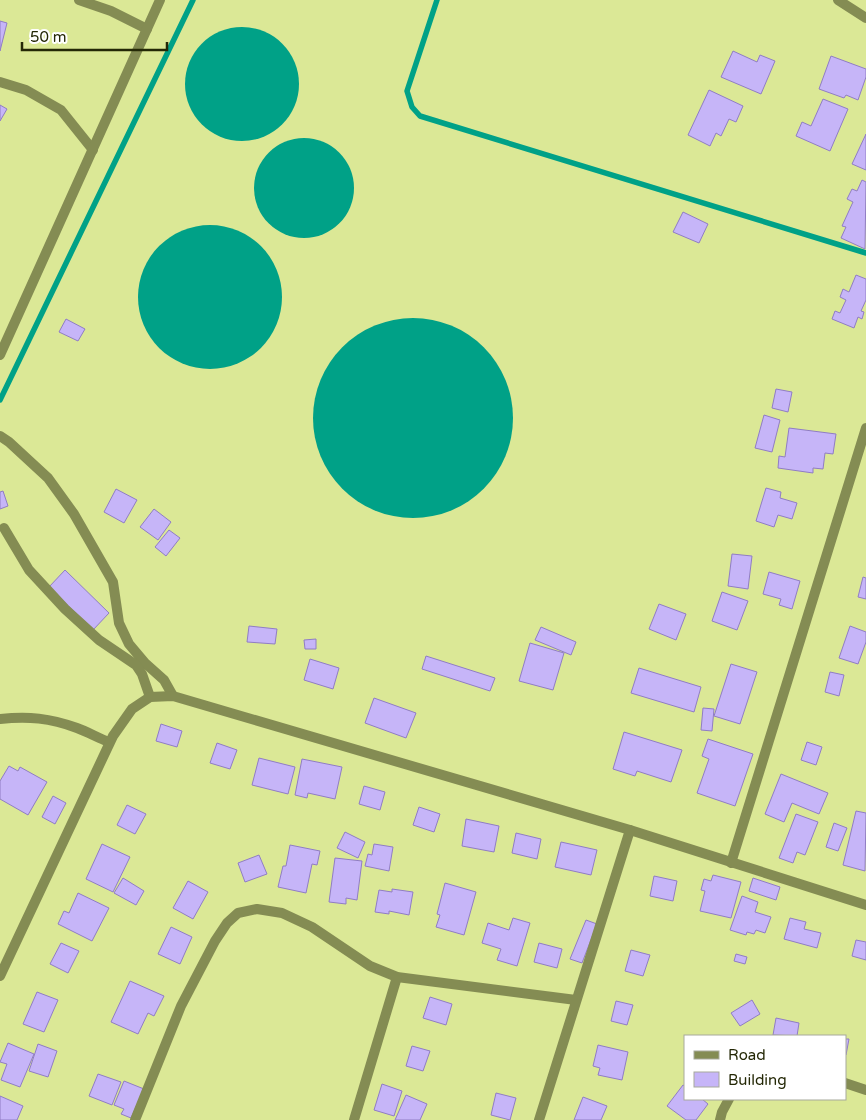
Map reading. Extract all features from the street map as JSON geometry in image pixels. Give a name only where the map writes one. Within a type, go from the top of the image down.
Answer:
[{"type":"street","points":[[79,0],[110,11],[147,29]]},
{"type":"street","points":[[0,355],[160,0]]},
{"type":"street","points":[[838,0],[866,18]]},
{"type":"street","points":[[0,82],[26,90],[61,110],[92,150]]},
{"type":"street","points":[[731,863],[866,430]]},
{"type":"street","points":[[0,436],[48,478],[74,514],[112,582],[119,623],[129,644],[164,680],[173,696]]},
{"type":"street","points":[[4,528],[29,570],[65,609],[99,640],[136,665],[142,674],[150,697]]},
{"type":"street","points":[[0,976],[110,742],[132,708],[150,697],[173,696],[630,830],[866,905]]},
{"type":"street","points":[[0,719],[23,717],[52,720],[110,742]]},
{"type":"street","points":[[538,1120],[630,830]]},
{"type":"street","points":[[135,1120],[181,1006],[215,940],[227,923],[238,913],[257,909],[282,913],[312,927],[370,966],[397,978],[576,1000]]},
{"type":"street","points":[[354,1120],[397,978]]},
{"type":"street","points":[[846,1083],[866,1090]]},
{"type":"street","points":[[720,1120],[728,1100]]},
{"type":"water","points":[[242,27],[264,32],[282,44],[294,62],[299,84],[294,106],[282,124],[264,136],[242,141],[220,136],[202,124],[190,106],[185,84],[190,62],[202,44],[220,32]]},
{"type":"water","points":[[304,138],[314,139],[332,146],[346,160],[353,178],[353,198],[346,216],[332,230],[314,237],[304,238],[294,237],[276,230],[262,216],[255,198],[254,188],[255,178],[262,160],[276,146],[294,139]]},
{"type":"water","points":[[210,225],[237,231],[250,237],[261,246],[270,257],[276,270],[282,297],[276,324],[270,337],[261,348],[250,357],[237,363],[210,369],[183,363],[170,357],[159,348],[150,337],[144,324],[138,297],[144,270],[150,257],[159,246],[170,237],[183,231]]},
{"type":"water","points":[[403,318],[423,318],[451,325],[477,340],[491,354],[506,380],[513,408],[513,428],[506,456],[491,482],[477,496],[442,514],[423,518],[403,518],[375,511],[349,496],[335,482],[317,447],[313,428],[313,408],[320,380],[335,354],[349,340],[384,322]]},
{"type":"building","points":[[0,21],[7,23],[0,51]]},
{"type":"building","points":[[733,51],[757,62],[760,55],[775,61],[761,94],[721,77]]},
{"type":"building","points":[[831,56],[866,69],[866,77],[858,100],[846,95],[844,98],[819,89]]},
{"type":"building","points":[[709,90],[743,106],[736,122],[729,119],[721,136],[716,133],[710,146],[688,135]]},
{"type":"building","points":[[823,99],[848,109],[830,151],[796,136],[802,122],[811,126]]},
{"type":"building","points":[[0,105],[7,109],[0,121]]},
{"type":"building","points":[[866,134],[866,170],[852,164]]},
{"type":"building","points":[[862,180],[866,182],[865,249],[841,238],[846,227],[842,226],[853,202],[847,199],[852,189],[857,191]]},
{"type":"building","points":[[683,212],[708,224],[699,243],[673,232]]},
{"type":"building","points":[[856,275],[866,279],[866,300],[861,311],[864,312],[862,319],[858,317],[854,328],[832,319],[835,311],[840,313],[846,300],[840,297],[843,289],[849,292]]},
{"type":"building","points":[[66,319],[85,329],[78,341],[59,332]]},
{"type":"building","points":[[776,389],[792,392],[788,412],[772,408]]},
{"type":"building","points":[[764,415],[780,420],[772,452],[755,448]]},
{"type":"building","points":[[789,428],[836,434],[833,454],[825,453],[823,469],[813,468],[813,473],[778,468],[779,456],[785,457]]},
{"type":"building","points":[[766,488],[781,492],[780,498],[797,503],[792,519],[778,515],[774,527],[756,521]]},
{"type":"building","points":[[116,489],[137,500],[124,523],[104,512]]},
{"type":"building","points":[[3,491],[8,506],[0,509],[0,492]]},
{"type":"building","points":[[154,509],[171,522],[158,540],[140,527]]},
{"type":"building","points":[[169,530],[180,538],[166,556],[155,547]]},
{"type":"building","points":[[732,554],[752,556],[748,589],[728,586]]},
{"type":"building","points":[[65,570],[109,613],[93,630],[49,587]]},
{"type":"building","points":[[769,572],[800,581],[792,609],[779,605],[781,599],[763,594]]},
{"type":"building","points":[[863,577],[866,578],[866,599],[858,597]]},
{"type":"building","points":[[722,592],[748,601],[737,630],[712,621]]},
{"type":"building","points":[[659,604],[686,614],[676,640],[649,629]]},
{"type":"building","points":[[249,626],[277,629],[275,644],[247,642]]},
{"type":"building","points":[[850,626],[866,632],[866,642],[858,664],[839,658]]},
{"type":"building","points":[[541,627],[576,642],[571,655],[535,640]]},
{"type":"building","points":[[316,639],[316,649],[305,649],[304,640]]},
{"type":"building","points":[[530,643],[564,653],[553,690],[519,681]]},
{"type":"building","points":[[426,656],[495,678],[490,691],[422,669]]},
{"type":"building","points":[[310,659],[339,668],[333,689],[304,680]]},
{"type":"building","points":[[731,664],[757,672],[740,724],[714,716]]},
{"type":"building","points":[[639,668],[701,687],[694,712],[631,693]]},
{"type":"building","points":[[830,672],[844,675],[839,696],[825,692]]},
{"type":"building","points":[[374,698],[416,713],[406,738],[365,723]]},
{"type":"building","points":[[703,708],[714,709],[712,731],[701,730]]},
{"type":"building","points":[[161,724],[182,731],[177,747],[156,741]]},
{"type":"building","points":[[624,732],[682,750],[671,782],[637,771],[635,776],[613,769]]},
{"type":"building","points":[[708,739],[753,754],[735,806],[697,793],[709,759],[702,756]]},
{"type":"building","points":[[807,742],[822,747],[816,765],[801,760]]},
{"type":"building","points":[[217,743],[237,750],[230,769],[210,763]]},
{"type":"building","points":[[259,758],[295,767],[288,794],[252,785]]},
{"type":"building","points":[[302,759],[342,767],[335,799],[308,793],[307,798],[295,795]]},
{"type":"building","points":[[9,766],[18,771],[20,767],[47,782],[28,815],[0,799],[0,781]]},
{"type":"building","points":[[781,774],[828,793],[819,814],[792,803],[784,822],[765,814]]},
{"type":"building","points":[[364,786],[385,792],[380,810],[359,804]]},
{"type":"building","points":[[53,796],[66,803],[55,824],[42,817]]},
{"type":"building","points":[[127,805],[146,814],[135,834],[117,825]]},
{"type":"building","points":[[419,807],[440,814],[434,832],[413,825]]},
{"type":"building","points":[[856,811],[866,813],[865,871],[843,865]]},
{"type":"building","points":[[796,814],[818,822],[805,855],[797,852],[793,863],[779,858]]},
{"type":"building","points":[[466,819],[499,826],[494,852],[462,846]]},
{"type":"building","points":[[834,823],[847,828],[838,851],[826,847]]},
{"type":"building","points":[[345,832],[365,842],[358,858],[337,848]]},
{"type":"building","points":[[516,833],[541,839],[537,859],[512,853]]},
{"type":"building","points":[[561,842],[597,850],[591,875],[555,867]]},
{"type":"building","points":[[102,844],[130,857],[113,892],[86,879]]},
{"type":"building","points":[[374,844],[393,847],[389,871],[365,866],[368,854],[372,855]]},
{"type":"building","points":[[290,845],[320,851],[317,865],[312,864],[306,893],[278,887],[283,866],[286,866]]},
{"type":"building","points":[[259,855],[267,874],[245,882],[238,863]]},
{"type":"building","points":[[335,858],[362,861],[357,900],[346,898],[346,904],[329,902]]},
{"type":"building","points":[[713,875],[741,882],[731,918],[700,911],[705,891],[701,890],[704,879],[711,881]]},
{"type":"building","points":[[654,876],[677,881],[673,901],[650,896]]},
{"type":"building","points":[[123,878],[144,891],[136,905],[114,893]]},
{"type":"building","points":[[753,878],[780,887],[776,900],[749,891]]},
{"type":"building","points":[[188,881],[208,892],[193,919],[173,908]]},
{"type":"building","points":[[445,883],[476,892],[464,935],[436,927],[440,915],[437,914]]},
{"type":"building","points":[[392,889],[413,892],[409,915],[389,911],[389,914],[375,912],[379,890],[392,892]]},
{"type":"building","points":[[78,893],[109,908],[92,941],[58,924],[64,911],[69,913]]},
{"type":"building","points":[[742,896],[758,902],[755,912],[771,917],[765,933],[756,930],[754,934],[747,932],[746,935],[730,930]]},
{"type":"building","points":[[513,918],[530,923],[517,966],[497,960],[501,949],[482,943],[488,923],[509,930]]},
{"type":"building","points":[[790,918],[806,922],[804,929],[821,933],[817,948],[784,939]]},
{"type":"building","points":[[586,920],[597,924],[582,963],[570,959]]},
{"type":"building","points":[[171,927],[192,937],[180,964],[158,954]]},
{"type":"building","points":[[856,940],[866,942],[866,960],[852,956]]},
{"type":"building","points":[[61,943],[79,951],[68,973],[50,964]]},
{"type":"building","points":[[539,943],[562,949],[557,968],[534,962]]},
{"type":"building","points":[[631,950],[650,955],[643,976],[625,971]]},
{"type":"building","points":[[736,954],[747,957],[745,964],[734,961]]},
{"type":"building","points":[[130,981],[164,996],[154,1016],[148,1013],[138,1034],[111,1022]]},
{"type":"building","points":[[37,992],[58,1000],[44,1032],[23,1024]]},
{"type":"building","points":[[430,997],[452,1004],[446,1025],[423,1018]]},
{"type":"building","points":[[752,1000],[760,1014],[740,1026],[731,1013]]},
{"type":"building","points":[[616,1001],[633,1005],[627,1025],[611,1021]]},
{"type":"building","points":[[776,1018],[799,1023],[797,1035],[773,1035]]},
{"type":"building","points":[[846,1039],[849,1039],[846,1055]]},
{"type":"building","points":[[8,1043],[34,1054],[20,1087],[1,1080],[7,1064],[0,1062]]},
{"type":"building","points":[[38,1044],[57,1051],[48,1077],[29,1071]]},
{"type":"building","points":[[598,1045],[628,1052],[622,1080],[598,1075],[600,1068],[593,1066]]},
{"type":"building","points":[[412,1046],[430,1051],[423,1071],[406,1066]]},
{"type":"building","points":[[98,1074],[121,1082],[112,1105],[89,1096]]},
{"type":"building","points":[[124,1081],[144,1089],[131,1118],[121,1114],[124,1109],[114,1105]]},
{"type":"building","points":[[382,1084],[402,1091],[394,1116],[374,1110]]},
{"type":"building","points":[[683,1085],[684,1100],[703,1100],[708,1104],[696,1120],[686,1120],[667,1106]]},
{"type":"building","points":[[496,1093],[516,1098],[510,1120],[491,1115]]},
{"type":"building","points":[[406,1095],[427,1104],[420,1120],[395,1120]]},
{"type":"building","points":[[0,1096],[23,1106],[17,1120],[0,1120]]},
{"type":"building","points":[[583,1097],[607,1106],[601,1120],[574,1120]]},
{"type":"waterway","points":[[0,400],[193,0]]},
{"type":"waterway","points":[[437,0],[407,91],[412,107],[420,116],[866,253]]}]
